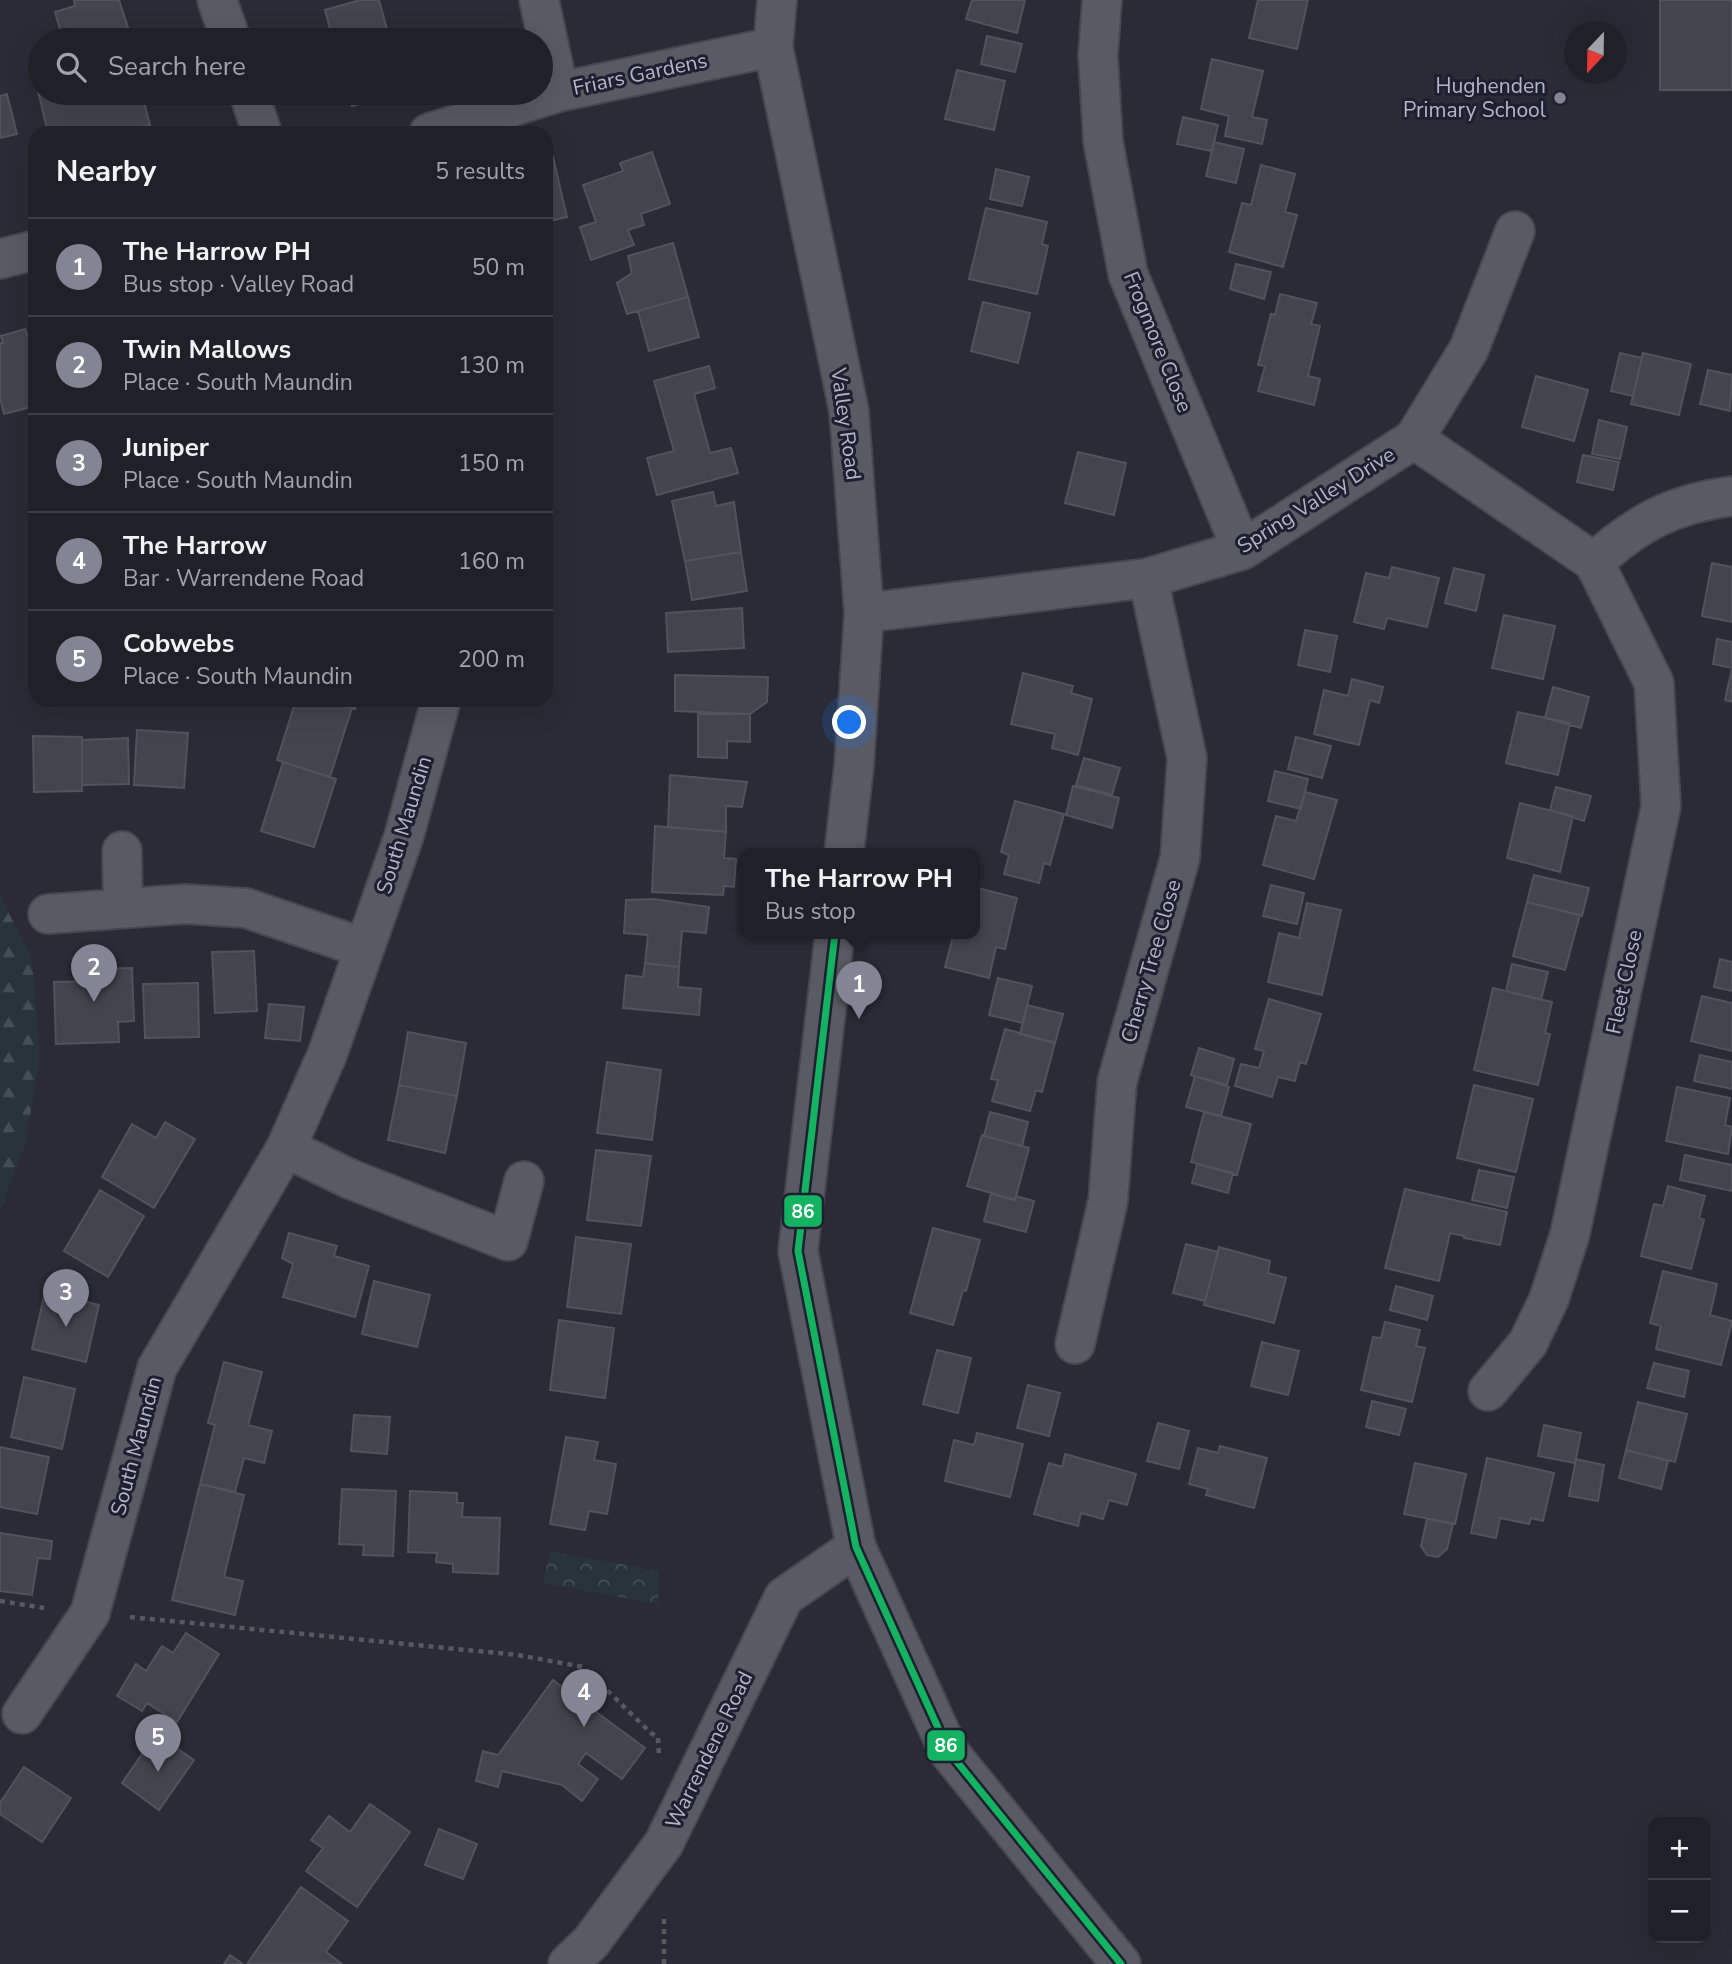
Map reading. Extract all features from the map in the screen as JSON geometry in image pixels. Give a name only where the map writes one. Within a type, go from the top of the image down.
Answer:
[{"type":"street","points":[[217,0],[227,28]]},
{"type":"street","points":[[539,0],[545,28]]},
{"type":"street","name":"Valley Road","points":[[777,0],[773,47],[849,411],[864,613],[854,766],[845,848]]},
{"type":"street","name":"Frogmore Close","points":[[1102,0],[1098,55],[1103,141],[1128,274],[1242,550]]},
{"type":"street","name":"Friars Gardens","points":[[553,94],[773,47]]},
{"type":"street","points":[[553,64],[559,92]]},
{"type":"street","points":[[253,105],[260,126]]},
{"type":"street","name":"Friars Gardens","points":[[451,126],[518,105]]},
{"type":"street","name":"Spring Valley Drive","points":[[864,613],[1148,578],[1242,550],[1414,439],[1469,349],[1515,231]]},
{"type":"street","points":[[0,259],[28,252]]},
{"type":"street","name":"Fleet Close","points":[[1414,439],[1594,562],[1654,683],[1661,807],[1570,1234],[1549,1299],[1528,1343],[1488,1391]]},
{"type":"street","points":[[1594,562],[1625,534],[1679,506],[1732,496]]},
{"type":"street","name":"Cherry Tree Close","points":[[1075,1344],[1108,1201],[1117,1082],[1180,858],[1187,758],[1148,578]]},
{"type":"street","name":"South Maundin","points":[[22,1714],[90,1613],[157,1368],[286,1147],[327,1055],[404,836],[439,707]]},
{"type":"street","points":[[122,851],[123,908]]},
{"type":"street","points":[[48,914],[185,904],[246,908],[364,948]]},
{"type":"street","points":[[834,939],[799,1251],[856,1547],[949,1752],[1121,1964]]},
{"type":"street","points":[[286,1147],[350,1179],[508,1241],[524,1181]]},
{"type":"street","name":"Warrendene Road","points":[[568,1964],[591,1942],[664,1843],[784,1597],[856,1547]]},
{"type":"path","points":[[0,1601],[26,1606]]},
{"type":"path","points":[[90,1613],[518,1655],[583,1667],[658,1737]]},
{"type":"green space","points":[[0,895],[32,960],[40,1057],[26,1140],[0,1211]]},
{"type":"green space","points":[[550,1551],[659,1571],[658,1604],[543,1583]]},
{"type":"building","points":[[74,0],[119,0],[128,28],[60,28],[55,12],[75,6]]},
{"type":"building","points":[[360,0],[379,0],[387,28],[330,28],[325,10]]},
{"type":"building","points":[[972,0],[1025,0],[1017,33],[966,19]]},
{"type":"building","points":[[1258,0],[1308,0],[1297,49],[1249,38]]},
{"type":"building","points":[[1660,0],[1732,0],[1732,90],[1660,90]]},
{"type":"building","points":[[987,36],[1022,44],[1015,72],[981,64]]},
{"type":"building","points":[[1212,59],[1263,71],[1252,117],[1267,120],[1262,144],[1225,136],[1229,116],[1201,109]]},
{"type":"building","points":[[957,70],[1005,81],[994,130],[945,119]]},
{"type":"building","points":[[7,94],[17,134],[0,138],[0,96]]},
{"type":"building","points":[[41,105],[145,105],[150,125],[146,126],[46,126]]},
{"type":"building","points":[[1183,117],[1218,125],[1212,151],[1177,144]]},
{"type":"building","points":[[1214,142],[1244,149],[1236,183],[1206,176]]},
{"type":"building","points":[[652,152],[670,204],[641,214],[644,225],[628,230],[634,245],[591,260],[580,227],[596,222],[583,185],[623,171],[620,163]]},
{"type":"building","points":[[553,157],[567,217],[553,220]]},
{"type":"building","points":[[1261,165],[1295,174],[1285,212],[1297,215],[1283,267],[1229,252],[1242,203],[1251,205]]},
{"type":"building","points":[[996,169],[1029,177],[1022,206],[990,199]]},
{"type":"building","points":[[986,208],[1047,222],[1042,244],[1048,246],[1037,294],[969,279]]},
{"type":"building","points":[[673,243],[688,297],[627,314],[617,283],[632,273],[628,256]]},
{"type":"building","points":[[1236,264],[1271,272],[1264,299],[1230,289]]},
{"type":"building","points":[[1280,294],[1317,303],[1311,324],[1320,326],[1308,376],[1320,379],[1314,405],[1258,391],[1265,366],[1258,365],[1271,314],[1275,315]]},
{"type":"building","points":[[688,297],[699,337],[649,351],[638,311]]},
{"type":"building","points":[[983,302],[1030,313],[1018,363],[971,351]]},
{"type":"building","points":[[25,329],[28,335],[28,408],[4,414],[0,398],[0,343],[3,343],[1,336]]},
{"type":"building","points":[[1620,353],[1642,358],[1633,396],[1611,391]]},
{"type":"building","points":[[1643,353],[1691,364],[1679,415],[1631,404]]},
{"type":"building","points":[[709,366],[715,388],[694,394],[710,453],[731,448],[738,473],[657,495],[647,458],[674,451],[654,381]]},
{"type":"building","points":[[1708,370],[1732,375],[1730,411],[1700,404]]},
{"type":"building","points":[[1536,376],[1588,390],[1574,441],[1522,427]]},
{"type":"building","points":[[1599,420],[1627,427],[1620,459],[1592,454]]},
{"type":"building","points":[[1078,452],[1126,463],[1114,515],[1065,503]]},
{"type":"building","points":[[1583,455],[1619,462],[1613,490],[1577,482]]},
{"type":"building","points":[[713,492],[716,506],[734,502],[741,552],[685,561],[672,501]]},
{"type":"building","points":[[741,552],[747,591],[692,600],[685,561]]},
{"type":"building","points":[[1712,563],[1732,567],[1732,622],[1702,616]]},
{"type":"building","points":[[1392,567],[1439,578],[1427,627],[1387,618],[1384,629],[1354,622],[1366,573],[1389,578]]},
{"type":"building","points":[[1454,568],[1484,575],[1476,611],[1445,603]]},
{"type":"building","points":[[742,608],[744,648],[668,652],[666,613]]},
{"type":"building","points":[[1504,615],[1555,626],[1543,679],[1492,668]]},
{"type":"building","points":[[1305,630],[1337,636],[1330,672],[1298,665]]},
{"type":"building","points":[[1717,639],[1732,642],[1732,668],[1713,664]]},
{"type":"building","points":[[1732,668],[1732,702],[1725,700]]},
{"type":"building","points":[[1023,673],[1073,686],[1071,693],[1092,699],[1078,755],[1052,748],[1055,734],[1011,724]]},
{"type":"building","points":[[675,675],[768,677],[767,702],[750,714],[675,711]]},
{"type":"building","points":[[1352,679],[1383,687],[1379,703],[1370,700],[1359,745],[1314,734],[1324,690],[1348,696]]},
{"type":"building","points":[[1553,687],[1589,697],[1581,728],[1545,718]]},
{"type":"building","points":[[294,707],[352,708],[330,777],[277,760]]},
{"type":"building","points":[[1518,712],[1570,723],[1558,775],[1506,763]]},
{"type":"building","points":[[698,714],[750,714],[750,742],[727,741],[727,758],[698,757]]},
{"type":"building","points":[[137,730],[188,733],[184,788],[134,785]]},
{"type":"building","points":[[33,736],[82,737],[82,791],[34,792]]},
{"type":"building","points":[[1296,737],[1331,746],[1322,778],[1288,769]]},
{"type":"building","points":[[128,738],[129,784],[82,785],[82,740]]},
{"type":"building","points":[[1084,758],[1120,768],[1112,795],[1076,785]]},
{"type":"building","points":[[283,762],[336,779],[314,847],[261,831]]},
{"type":"building","points":[[1275,771],[1308,779],[1301,809],[1268,801]]},
{"type":"building","points":[[670,775],[747,782],[742,807],[726,806],[726,832],[668,827]]},
{"type":"building","points":[[1073,786],[1119,798],[1112,828],[1066,815]]},
{"type":"building","points":[[1556,787],[1591,796],[1584,821],[1550,810]]},
{"type":"building","points":[[1305,792],[1337,800],[1314,879],[1263,865],[1276,816],[1296,821]]},
{"type":"building","points":[[1015,801],[1064,814],[1050,865],[1044,863],[1039,883],[1004,874],[1009,855],[1001,852]]},
{"type":"building","points":[[1520,803],[1573,816],[1560,872],[1507,858]]},
{"type":"building","points":[[655,826],[726,832],[724,858],[736,859],[734,887],[724,886],[723,895],[652,892]]},
{"type":"building","points":[[1534,875],[1589,888],[1582,916],[1527,902]]},
{"type":"building","points":[[1271,885],[1304,893],[1297,924],[1263,916]]},
{"type":"building","points":[[980,889],[1017,898],[1005,949],[996,947],[989,978],[945,967],[952,939],[980,939]]},
{"type":"building","points":[[654,899],[709,907],[706,933],[682,931],[679,967],[645,963],[648,935],[624,933],[626,900]]},
{"type":"building","points":[[1527,902],[1580,915],[1565,970],[1513,956]]},
{"type":"building","points":[[1307,903],[1341,910],[1322,995],[1268,982],[1279,933],[1299,938]]},
{"type":"building","points":[[254,951],[257,1011],[215,1013],[212,952]]},
{"type":"building","points":[[1720,959],[1732,962],[1732,991],[1714,987]]},
{"type":"building","points":[[645,963],[679,967],[678,987],[701,989],[699,1015],[623,1008],[626,975],[643,977]]},
{"type":"building","points":[[1512,964],[1548,972],[1541,1000],[1506,991]]},
{"type":"building","points":[[132,968],[134,1021],[118,1022],[119,1042],[56,1044],[54,982],[98,981],[98,969]]},
{"type":"building","points":[[998,978],[1032,986],[1023,1023],[989,1015]]},
{"type":"building","points":[[198,983],[199,1037],[145,1038],[143,984]]},
{"type":"building","points":[[1493,988],[1552,1002],[1545,1033],[1550,1034],[1538,1085],[1474,1070]]},
{"type":"building","points":[[1702,996],[1732,1003],[1732,1051],[1691,1041]]},
{"type":"building","points":[[1269,999],[1321,1014],[1306,1064],[1300,1062],[1295,1081],[1278,1077],[1272,1097],[1235,1086],[1241,1064],[1259,1068],[1264,1051],[1255,1049]]},
{"type":"building","points":[[269,1004],[304,1007],[300,1041],[265,1038]]},
{"type":"building","points":[[1027,1005],[1063,1014],[1055,1043],[1020,1034]]},
{"type":"building","points":[[1005,1029],[1055,1043],[1042,1092],[1036,1090],[1030,1111],[992,1101],[998,1080],[991,1079]]},
{"type":"building","points":[[408,1032],[466,1043],[457,1096],[399,1085]]},
{"type":"building","points":[[1199,1048],[1234,1059],[1227,1085],[1191,1075]]},
{"type":"building","points":[[1700,1055],[1732,1062],[1732,1089],[1694,1081]]},
{"type":"building","points":[[607,1062],[661,1070],[652,1140],[597,1133]]},
{"type":"building","points":[[1195,1076],[1229,1087],[1221,1116],[1186,1107]]},
{"type":"building","points":[[399,1085],[457,1096],[445,1153],[388,1140]]},
{"type":"building","points":[[1474,1085],[1533,1099],[1516,1172],[1457,1158]]},
{"type":"building","points":[[1677,1087],[1730,1098],[1725,1125],[1732,1127],[1728,1154],[1666,1141]]},
{"type":"building","points":[[990,1112],[1028,1122],[1022,1146],[984,1136]]},
{"type":"building","points":[[1204,1112],[1251,1124],[1237,1175],[1191,1162]]},
{"type":"building","points":[[165,1122],[195,1139],[154,1208],[102,1177],[132,1124],[156,1138]]},
{"type":"building","points":[[982,1135],[1029,1148],[1015,1200],[967,1186]]},
{"type":"building","points":[[596,1150],[651,1156],[641,1226],[587,1220]]},
{"type":"building","points":[[1685,1155],[1732,1165],[1732,1191],[1680,1180]]},
{"type":"building","points":[[1197,1164],[1233,1173],[1228,1193],[1192,1183]]},
{"type":"building","points":[[1479,1170],[1514,1177],[1507,1208],[1472,1200]]},
{"type":"building","points":[[1668,1186],[1705,1196],[1699,1218],[1704,1220],[1691,1269],[1641,1256],[1654,1204],[1663,1206]]},
{"type":"building","points":[[1405,1189],[1507,1212],[1500,1245],[1450,1233],[1439,1281],[1385,1268]]},
{"type":"building","points":[[100,1190],[144,1216],[108,1277],[64,1251]]},
{"type":"building","points":[[991,1194],[1034,1201],[1026,1232],[984,1221]]},
{"type":"building","points":[[933,1228],[980,1240],[953,1325],[910,1313]]},
{"type":"building","points":[[289,1233],[337,1246],[334,1256],[369,1266],[355,1317],[283,1297],[293,1264],[282,1258]]},
{"type":"building","points":[[576,1237],[631,1244],[621,1314],[567,1307]]},
{"type":"building","points":[[1186,1244],[1218,1252],[1205,1301],[1173,1293]]},
{"type":"building","points":[[1219,1247],[1270,1261],[1268,1273],[1286,1278],[1274,1323],[1204,1305]]},
{"type":"building","points":[[1663,1271],[1717,1284],[1710,1315],[1732,1321],[1721,1365],[1656,1349],[1661,1326],[1650,1323]]},
{"type":"building","points":[[374,1281],[430,1295],[417,1347],[362,1334]]},
{"type":"building","points":[[1396,1286],[1433,1296],[1427,1320],[1390,1310]]},
{"type":"building","points":[[45,1292],[99,1305],[86,1362],[32,1349]]},
{"type":"building","points":[[559,1320],[614,1328],[605,1398],[550,1390]]},
{"type":"building","points":[[1385,1322],[1420,1330],[1416,1346],[1425,1348],[1412,1402],[1361,1390],[1373,1337],[1381,1338]]},
{"type":"building","points":[[1262,1342],[1299,1351],[1288,1395],[1251,1386]]},
{"type":"building","points":[[937,1350],[971,1358],[958,1413],[923,1404]]},
{"type":"building","points":[[224,1362],[262,1372],[248,1425],[272,1431],[264,1463],[244,1458],[235,1492],[200,1484],[215,1425],[208,1423]]},
{"type":"building","points":[[1654,1363],[1689,1371],[1684,1397],[1647,1388]]},
{"type":"building","points":[[24,1377],[75,1389],[62,1449],[11,1437]]},
{"type":"building","points":[[1028,1385],[1060,1393],[1049,1436],[1017,1428]]},
{"type":"building","points":[[1372,1401],[1406,1409],[1399,1435],[1366,1427]]},
{"type":"building","points":[[1638,1402],[1687,1414],[1675,1462],[1626,1450]]},
{"type":"building","points":[[354,1415],[390,1417],[387,1454],[351,1451]]},
{"type":"building","points":[[1158,1423],[1189,1431],[1179,1469],[1147,1461]]},
{"type":"building","points":[[1544,1425],[1581,1433],[1575,1463],[1538,1456]]},
{"type":"building","points":[[977,1433],[1023,1444],[1010,1497],[945,1481],[954,1440],[974,1445]]},
{"type":"building","points":[[566,1437],[598,1442],[594,1460],[616,1464],[607,1514],[589,1511],[585,1530],[550,1524]]},
{"type":"building","points":[[1220,1446],[1267,1458],[1254,1508],[1206,1495],[1208,1489],[1189,1484],[1198,1448],[1218,1453]]},
{"type":"building","points":[[0,1447],[49,1457],[37,1514],[0,1507]]},
{"type":"building","points":[[1626,1450],[1668,1461],[1661,1489],[1619,1478]]},
{"type":"building","points":[[1065,1454],[1136,1474],[1127,1505],[1109,1500],[1103,1519],[1081,1513],[1078,1526],[1034,1514],[1049,1463],[1062,1467]]},
{"type":"building","points":[[1487,1458],[1554,1473],[1543,1521],[1531,1518],[1529,1524],[1500,1518],[1496,1538],[1471,1533]]},
{"type":"building","points":[[1576,1459],[1604,1465],[1598,1501],[1569,1496]]},
{"type":"building","points":[[1415,1463],[1466,1474],[1455,1524],[1404,1514]]},
{"type":"building","points":[[200,1484],[244,1495],[224,1577],[243,1581],[235,1615],[172,1600]]},
{"type":"building","points":[[342,1489],[396,1491],[393,1556],[363,1555],[364,1545],[339,1544]]},
{"type":"building","points":[[410,1491],[457,1493],[457,1503],[463,1503],[462,1517],[500,1518],[498,1574],[453,1572],[453,1564],[436,1562],[437,1553],[408,1552]]},
{"type":"building","points":[[1427,1519],[1453,1524],[1447,1549],[1438,1557],[1427,1555],[1421,1546]]},
{"type":"building","points":[[0,1533],[52,1541],[50,1559],[38,1558],[32,1595],[0,1591]]},
{"type":"building","points":[[186,1633],[219,1654],[177,1722],[147,1703],[142,1711],[117,1696],[136,1664],[146,1671],[162,1646],[173,1653]]},
{"type":"building","points":[[553,1680],[645,1748],[622,1779],[586,1753],[578,1764],[598,1779],[582,1801],[562,1785],[502,1771],[498,1787],[476,1781],[483,1751],[498,1755]]},
{"type":"building","points":[[156,1734],[194,1760],[159,1810],[122,1783]]},
{"type":"building","points":[[24,1767],[71,1798],[42,1842],[0,1814],[0,1803]]},
{"type":"building","points":[[370,1804],[410,1832],[357,1907],[306,1871],[323,1848],[311,1840],[329,1816],[350,1832]]},
{"type":"building","points":[[439,1829],[477,1844],[463,1879],[425,1865]]},
{"type":"building","points":[[301,1887],[348,1921],[326,1952],[342,1964],[247,1964]]},
{"type":"building","points":[[230,1955],[243,1964],[224,1964]]},
{"type":"transit line","name":"86","points":[[834,939],[798,1251],[856,1547],[949,1752],[1121,1964]]},
{"type":"place","name":"Hughenden Primary School","points":[[1560,98]]},
{"type":"place","name":"Twin Mallows","points":[[94,1002]]},
{"type":"place","name":"The Harrow PH","points":[[859,1019]]},
{"type":"place","name":"Juniper","points":[[66,1327]]},
{"type":"place","name":"The Harrow","points":[[584,1727]]},
{"type":"place","name":"Cobwebs","points":[[158,1772]]}]
